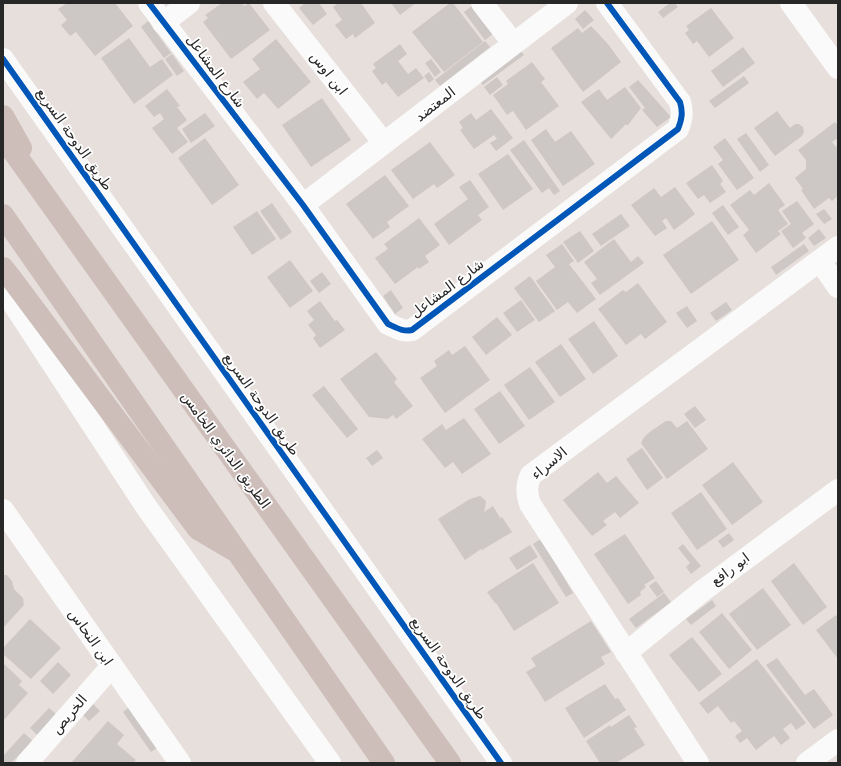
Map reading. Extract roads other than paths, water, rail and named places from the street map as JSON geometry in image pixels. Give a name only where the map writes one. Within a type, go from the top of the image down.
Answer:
[{"type":"highway","points":[[3,116],[60,219]]},
{"type":"highway","name":"الطريق الدائري الخامس","points":[[3,137],[60,219],[450,763]]},
{"type":"highway","points":[[3,215],[384,763]]},
{"type":"highway","points":[[3,268],[198,529],[237,552]]},
{"type":"street","name":"شارع المشاعل","points":[[148,3],[302,204],[388,324],[407,331],[412,330],[678,129],[682,120],[680,102],[607,3]]},
{"type":"street","points":[[163,23],[190,3]]},
{"type":"street","name":"ابن اوس","points":[[274,3],[384,144]]},
{"type":"street","points":[[482,3],[513,43]]},
{"type":"street","name":"المعتضد","points":[[302,204],[384,144],[513,43],[567,3]]},
{"type":"street","points":[[791,3],[838,68]]},
{"type":"street","name":"طريق الدوحة السريع","points":[[3,59],[501,763]]},
{"type":"street","name":"الاسراء","points":[[698,763],[530,504],[526,489],[531,475],[838,248]]},
{"type":"street","points":[[820,261],[838,287]]},
{"type":"street","points":[[3,288],[146,505],[330,763]]},
{"type":"street","name":"ابو رافع","points":[[626,653],[700,592],[838,490]]},
{"type":"street","name":"ابن النحاس","points":[[3,510],[180,763]]},
{"type":"street","name":"الخريص","points":[[27,763],[112,666]]},
{"type":"street","points":[[807,763],[838,740]]}]
